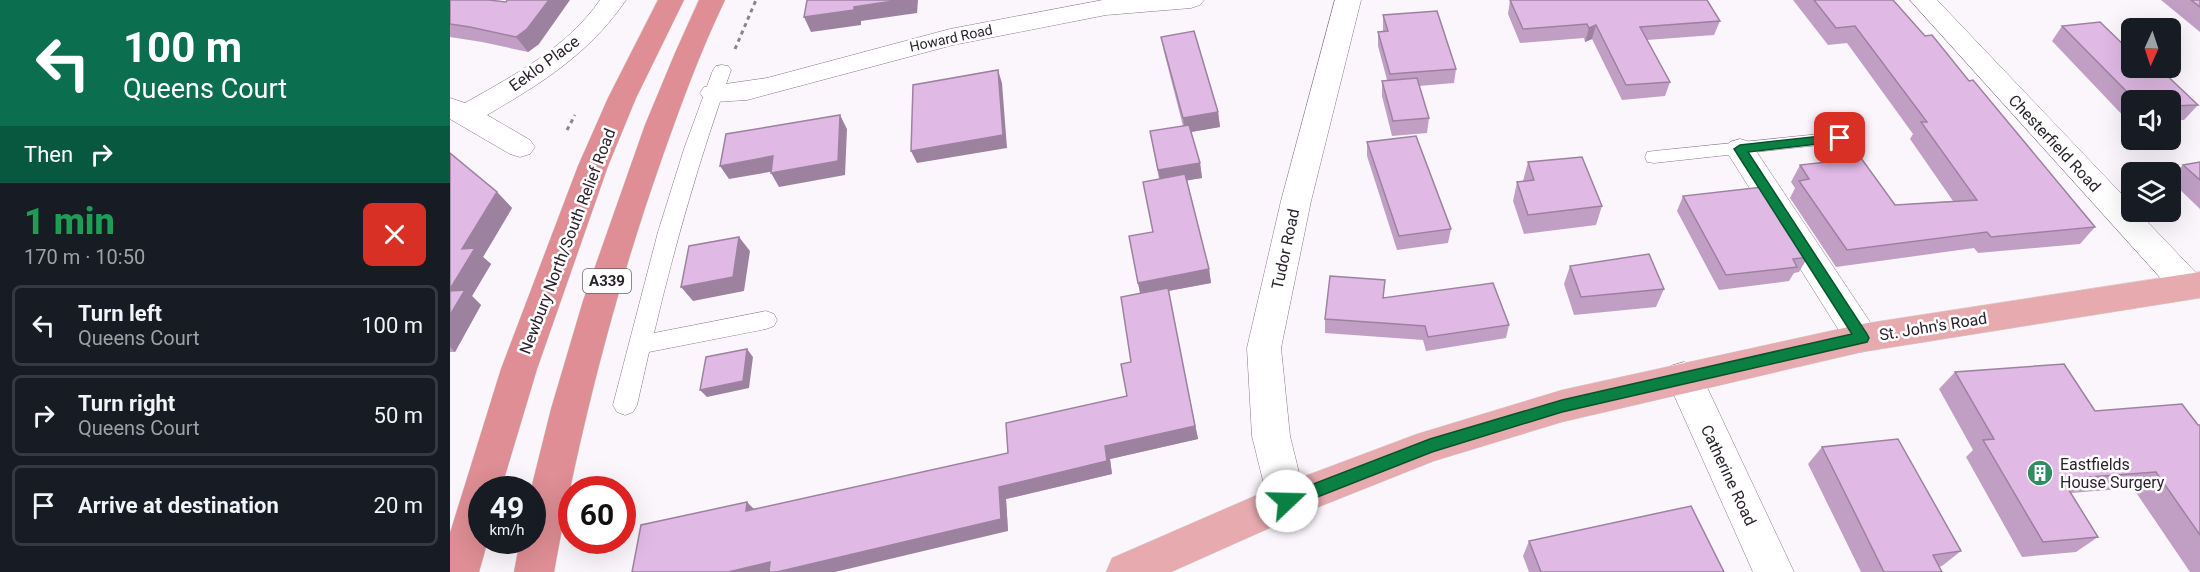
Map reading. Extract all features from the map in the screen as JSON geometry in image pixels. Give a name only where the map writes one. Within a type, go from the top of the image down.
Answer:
[{"type":"highway","name":"Newbury North/South Relief Road","points":[[486,476],[519,369],[593,166],[622,98],[671,0]]},
{"type":"highway","name":"A339","points":[[534,572],[547,503],[579,378],[630,204],[690,44],[712,0]]},
{"type":"highway","name":"Newbury North/South Relief Road","points":[[459,572],[468,540]]},
{"type":"main road","name":"St. John's Road","points":[[1126,572],[1287,501],[1430,446],[1562,406],[1862,338],[2194,286]]},
{"type":"street","name":"Eeklo Place","points":[[458,111],[533,75],[575,42],[605,14],[613,0]]},
{"type":"street","name":"Howard Road","points":[[718,82],[747,91],[950,37],[1106,7],[1191,0]]},
{"type":"street","name":"Tudor Road","points":[[1287,501],[1271,436],[1264,348],[1296,201],[1348,0]]},
{"type":"street","name":"Chesterfield Road","points":[[1923,0],[2194,286]]},
{"type":"street","points":[[458,111],[520,147]]},
{"type":"street","points":[[1740,149],[1862,338]]},
{"type":"street","name":"Catherine Road","points":[[1684,377],[1774,572]]},
{"type":"lane","points":[[625,405],[668,232],[693,149],[718,82]]},
{"type":"lane","points":[[1654,157],[1840,138]]},
{"type":"lane","points":[[639,345],[766,320]]},
{"type":"path","points":[[734,51],[756,0]]},
{"type":"building","points":[[450,0],[506,2],[507,0],[549,0],[527,29],[516,37],[450,24]]},
{"type":"building","points":[[807,0],[900,0],[854,7],[854,10],[804,17]]},
{"type":"building","points":[[1510,0],[1707,0],[1720,21],[1640,27],[1670,82],[1626,85],[1596,25],[1589,28],[1587,24],[1523,29]]},
{"type":"building","points":[[1814,0],[1893,0],[1925,36],[1932,35],[1969,81],[1973,80],[2095,227],[1991,237],[1987,232],[1847,250],[1799,181],[1809,179],[1800,165],[1861,158],[1895,205],[1977,200],[1921,122],[1927,122],[1855,26],[1836,28]]},
{"type":"building","points":[[2191,0],[2200,0],[2200,7]]},
{"type":"building","points":[[1437,11],[1456,69],[1390,74],[1378,32],[1388,31],[1383,15]]},
{"type":"building","points":[[2100,22],[2121,42],[2121,78],[2170,78],[2198,105],[2181,106],[2181,90],[2125,90],[2062,26]]},
{"type":"building","points":[[1194,31],[1218,112],[1183,118],[1161,37]]},
{"type":"building","points":[[998,70],[1003,135],[911,151],[913,85]]},
{"type":"building","points":[[1417,78],[1429,118],[1393,121],[1382,81]]},
{"type":"building","points":[[840,115],[838,161],[771,173],[773,156],[720,166],[726,134]]},
{"type":"building","points":[[1189,125],[1200,163],[1158,170],[1150,131]]},
{"type":"building","points":[[1416,136],[1451,229],[1399,236],[1367,142]]},
{"type":"building","points":[[450,153],[497,192],[462,249],[475,248],[450,289]]},
{"type":"building","points":[[1582,157],[1602,206],[1528,215],[1517,182],[1534,180],[1528,162]]},
{"type":"building","points":[[2200,162],[2200,180],[2183,165]]},
{"type":"building","points":[[1185,174],[1209,269],[1138,283],[1129,236],[1153,232],[1143,182]]},
{"type":"building","points":[[1763,187],[1808,257],[1793,259],[1797,267],[1726,275],[1683,196]]},
{"type":"building","points":[[739,237],[733,277],[681,287],[689,246]]},
{"type":"building","points":[[1649,254],[1664,289],[1581,297],[1570,266]]},
{"type":"building","points":[[1330,276],[1385,280],[1383,298],[1493,283],[1509,325],[1428,337],[1425,326],[1325,319]]},
{"type":"building","points":[[1168,288],[1195,426],[1105,446],[1107,461],[999,487],[1001,519],[777,572],[769,572],[770,562],[728,572],[632,572],[641,525],[747,502],[746,511],[1008,453],[1006,423],[1127,396],[1121,364],[1131,362],[1121,297]]},
{"type":"building","points":[[465,290],[450,315],[450,291]]},
{"type":"building","points":[[747,349],[743,381],[700,390],[706,357]]},
{"type":"building","points":[[2064,364],[2095,411],[2182,404],[2200,425],[2200,535],[2156,472],[2062,479],[2098,537],[2043,542],[1983,440],[1994,439],[1955,372]]},
{"type":"building","points":[[1898,439],[1961,551],[1933,555],[1942,572],[1884,572],[1822,447]]},
{"type":"building","points":[[1691,506],[1724,572],[1541,572],[1529,541]]},
{"type":"place","name":"Eastfields House Surgery","points":[[2040,473]]},
{"type":"route","points":[[1287,501],[1430,446],[1562,406],[1862,338],[1740,149],[1840,138]]}]
